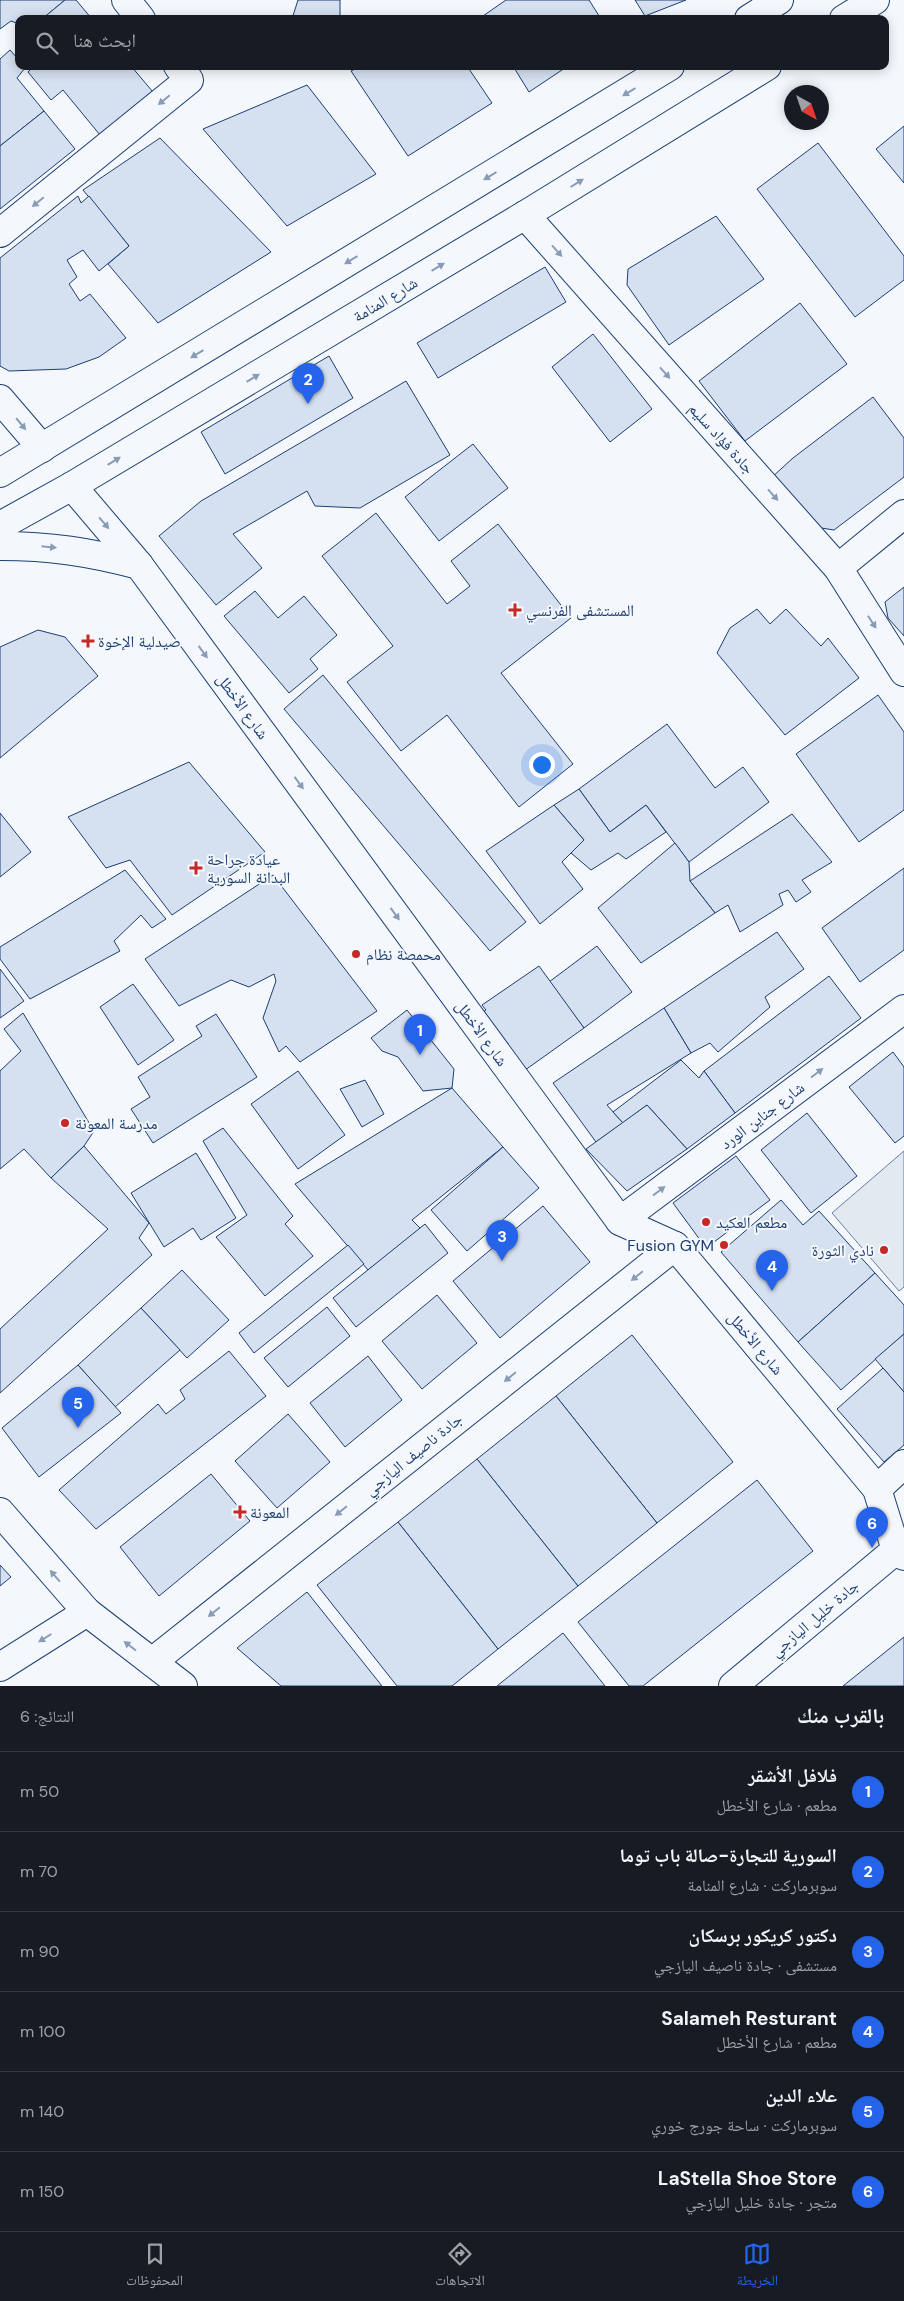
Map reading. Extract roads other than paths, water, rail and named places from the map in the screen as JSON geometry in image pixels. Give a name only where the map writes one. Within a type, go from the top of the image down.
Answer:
[{"type":"main road","points":[[126,0],[138,15]]},
{"type":"main road","points":[[756,15],[780,0]]},
{"type":"main road","points":[[851,15],[875,0]]},
{"type":"main road","points":[[0,233],[189,80],[181,70]]},
{"type":"main road","points":[[0,473],[663,70]]},
{"type":"main road","name":"شارع المنامة","points":[[0,526],[72,486],[525,215],[761,70]]},
{"type":"main road","name":"جادة فؤاد سليم","points":[[525,215],[838,568],[904,672]]},
{"type":"main road","points":[[0,399],[42,448]]},
{"type":"main road","name":"شارع الأخطل","points":[[72,486],[139,564],[620,1221],[675,1246],[877,1489],[900,1553]]},
{"type":"main road","points":[[838,568],[904,514]]},
{"type":"main road","points":[[0,546],[36,546],[88,552],[139,564]]},
{"type":"main road","name":"شارع جناين الورد","points":[[620,1221],[904,1009]]},
{"type":"main road","name":"جادة ناصيف اليازجي","points":[[152,1662],[675,1246]]},
{"type":"main road","points":[[877,1489],[904,1464]]},
{"type":"main road","points":[[0,1512],[87,1612],[183,1686]]},
{"type":"main road","name":"جادة خليل اليازجي","points":[[733,1686],[900,1553]]},
{"type":"main road","points":[[0,1667],[87,1612]]},
{"type":"place","name":"السورية للتجارة-صالة باب توما","points":[[308,404]]},
{"type":"place","name":"المستشفى الفرنسي","points":[[515,610]]},
{"type":"place","name":"صيدلية الإخوة","points":[[88,641]]},
{"type":"place","name":"عيادة جراحة البدانة السورية","points":[[196,868]]},
{"type":"place","name":"محمصة نظام","points":[[356,954]]},
{"type":"place","name":"فلافل الأشقر","points":[[420,1055]]},
{"type":"place","name":"مدرسة المعونة","points":[[65,1123]]},
{"type":"place","name":"مطعم العكيد","points":[[706,1222]]},
{"type":"place","name":"Fusion GYM","points":[[724,1245]]},
{"type":"place","name":"نادي الثورة","points":[[884,1250]]},
{"type":"place","name":"دكتور كريكور برسكان","points":[[502,1261]]},
{"type":"place","name":"Salameh Resturant","points":[[772,1291]]},
{"type":"place","name":"علاء الدين","points":[[78,1428]]},
{"type":"place","name":"المعونة","points":[[240,1512]]},
{"type":"place","name":"LaStella Shoe Store","points":[[872,1548]]}]
